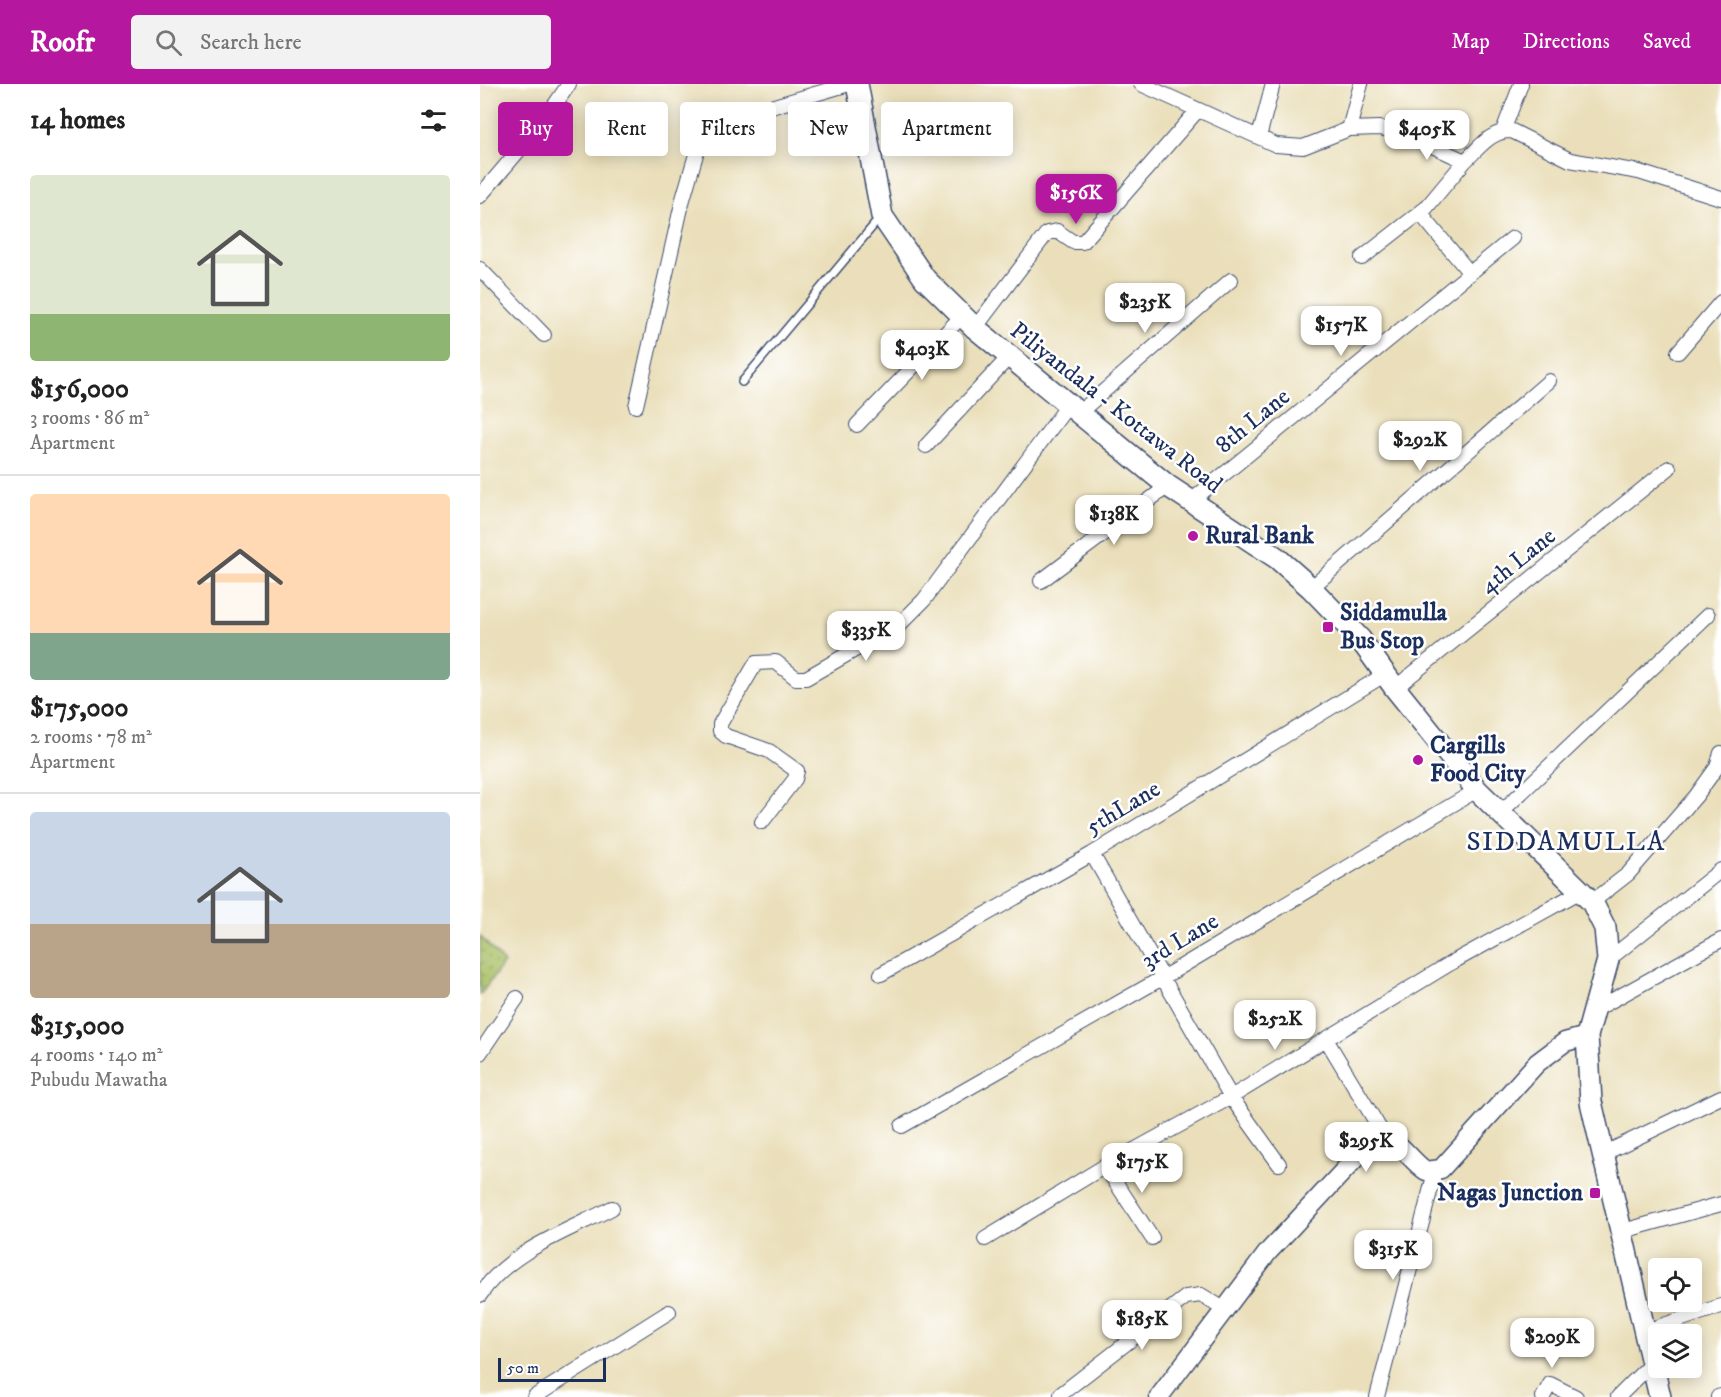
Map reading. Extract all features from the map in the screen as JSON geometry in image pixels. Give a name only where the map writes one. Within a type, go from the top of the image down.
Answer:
[{"type":"main road","name":"Piliyandala - Kottawa Road","points":[[857,84],[882,216],[925,279],[969,322],[1010,357],[1168,486],[1277,558],[1311,588],[1360,639],[1389,682],[1477,790],[1586,896],[1605,928],[1608,960],[1587,1036],[1592,1102],[1648,1349]]},
{"type":"main road","name":"Piliyandala - Kottawa Road","points":[[1656,1378],[1660,1397]]},
{"type":"street","points":[[480,196],[543,122],[569,84]]},
{"type":"street","points":[[636,406],[683,199],[699,144],[712,128],[740,116],[849,84]]},
{"type":"street","points":[[1141,84],[1276,145],[1303,147],[1348,129],[1379,129],[1404,133],[1465,161]]},
{"type":"street","points":[[1259,137],[1273,84]]},
{"type":"street","points":[[1348,129],[1361,84]]},
{"type":"street","points":[[1503,131],[1521,84]]},
{"type":"street","points":[[857,425],[969,322],[1047,233],[1057,231],[1073,242],[1083,242],[1197,111]]},
{"type":"street","points":[[1362,258],[1420,213],[1465,161],[1492,135],[1503,131],[1512,131],[1570,160],[1639,172],[1721,198]]},
{"type":"street","points":[[1420,213],[1469,272]]},
{"type":"street","name":"8th Lane","points":[[1190,502],[1513,238]]},
{"type":"street","points":[[480,269],[544,335]]},
{"type":"street","points":[[762,822],[795,779],[797,771],[769,752],[726,736],[720,731],[720,724],[756,663],[776,662],[796,678],[806,678],[900,624],[924,600],[1075,408],[1231,280]]},
{"type":"street","points":[[1678,352],[1721,302]]},
{"type":"street","points":[[926,446],[1010,357]]},
{"type":"street","points":[[1311,588],[1549,381]]},
{"type":"street","name":"4th Lane","points":[[1389,682],[1669,468]]},
{"type":"street","points":[[1041,581],[1168,486]]},
{"type":"street","points":[[1500,813],[1708,615]]},
{"type":"street","name":"5thLane","points":[[881,974],[1389,682]]},
{"type":"street","points":[[985,1239],[1105,1166],[1231,1097],[1326,1038],[1628,874],[1696,796],[1717,767],[1721,753]]},
{"type":"street","name":"3rd Lane","points":[[902,1126],[1162,978],[1477,790]]},
{"type":"street","points":[[1092,854],[1231,1097],[1279,1164]]},
{"type":"street","points":[[1608,960],[1721,870]]},
{"type":"street","points":[[1593,1011],[1721,940]]},
{"type":"street","points":[[480,1053],[517,998]]},
{"type":"street","points":[[1377,1397],[1435,1172],[1447,1164],[1537,1063],[1565,1042],[1587,1036]]},
{"type":"street","points":[[1326,1038],[1386,1139],[1403,1148],[1420,1167],[1435,1172]]},
{"type":"street","points":[[1603,1154],[1721,1097]]},
{"type":"street","points":[[1159,1397],[1268,1252],[1359,1155],[1373,1142],[1386,1139]]},
{"type":"street","points":[[1105,1166],[1152,1238]]},
{"type":"street","points":[[1623,1231],[1721,1204]]},
{"type":"street","points":[[480,1295],[490,1279],[507,1263],[612,1208]]},
{"type":"street","points":[[1061,1394],[1186,1297],[1201,1295],[1224,1309]]},
{"type":"street","points":[[1643,1332],[1721,1306]]},
{"type":"street","points":[[534,1397],[669,1312]]},
{"type":"street","points":[[1618,1397],[1648,1367]]},
{"type":"street","points":[[1543,1397],[1550,1384],[1576,1397]]},
{"type":"lane","points":[[742,382],[882,216]]},
{"type":"green space","points":[[480,936],[504,963],[480,995]]},
{"type":"place","name":"Rural Bank","points":[[1193,536]]},
{"type":"place","name":"Siddamulla Bus Stop","points":[[1328,627]]},
{"type":"place","name":"Cargills Food City","points":[[1418,760]]},
{"type":"place","name":"Nagas Junction","points":[[1595,1193]]},
{"type":"district","name":"SIDDAMULLA","points":[[1566,842]]}]
